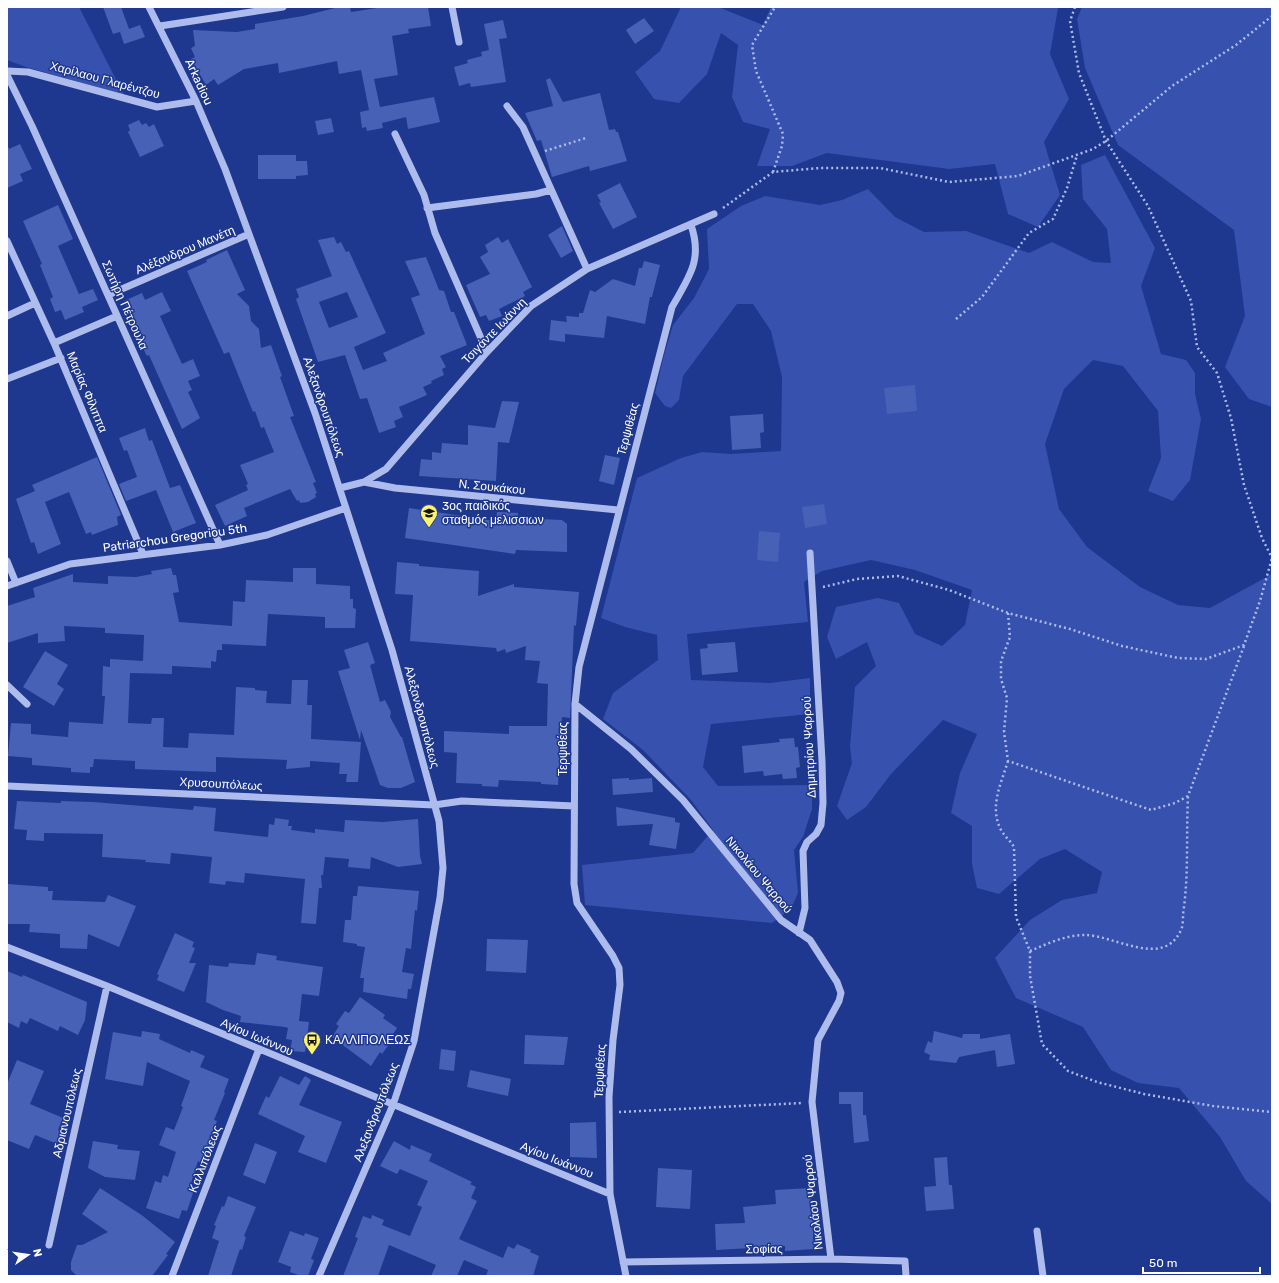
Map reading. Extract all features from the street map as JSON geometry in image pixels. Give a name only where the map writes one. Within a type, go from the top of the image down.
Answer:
[{"type":"street","name":"Arkadiou","points":[[149,7],[160,26],[196,101],[225,169]]},
{"type":"street","points":[[160,26],[283,7]]},
{"type":"street","points":[[452,7],[459,42]]},
{"type":"street","name":"Χαρίλαου Γλαρέντζου","points":[[7,71],[28,72],[157,107],[176,106],[196,101]]},
{"type":"street","name":"Σωτήρη Πέτρουλα","points":[[7,75],[32,126],[220,545]]},
{"type":"street","points":[[507,106],[523,127],[587,269]]},
{"type":"street","points":[[395,134],[424,195],[435,233],[487,352]]},
{"type":"street","name":"Αλεξανδρουπόλεως","points":[[225,169],[315,413],[340,488],[392,650],[434,805],[442,845],[440,898],[414,1041],[393,1104],[319,1276]]},
{"type":"street","points":[[427,208],[536,194],[551,190]]},
{"type":"street","name":"Τσιγάντε Ιωάννη","points":[[340,488],[364,482],[386,469],[487,352],[531,306],[587,269],[714,214]]},
{"type":"street","name":"Τερψιθέας","points":[[626,1276],[610,1194],[609,1112],[613,1040],[620,985],[619,968],[614,956],[577,903],[574,884],[575,704],[579,667],[618,510],[672,307],[688,280],[697,253],[696,238],[691,225]]},
{"type":"street","name":"Αλέξανδρου Μανέτη","points":[[108,295],[249,234]]},
{"type":"street","name":"Μαρίας Φίλιππα","points":[[7,241],[61,358],[143,554]]},
{"type":"street","points":[[7,316],[35,303]]},
{"type":"street","points":[[54,343],[117,316]]},
{"type":"street","points":[[7,379],[61,358]]},
{"type":"street","name":"Ν. Σουκάκου","points":[[364,482],[395,488],[618,510]]},
{"type":"street","name":"Patriarchou Gregoriou 5th","points":[[7,586],[70,564],[220,545],[267,535],[346,508]]},
{"type":"street","name":"Δημητρίου Ψαρρού","points":[[799,933],[805,908],[804,851],[806,842],[816,834],[821,825],[823,803],[810,553]]},
{"type":"street","points":[[7,562],[16,583]]},
{"type":"street","points":[[7,685],[27,704]]},
{"type":"street","name":"Νικολάου Ψαρρού","points":[[575,704],[631,749],[683,800],[781,920],[810,940],[837,982],[841,993],[818,1040],[812,1102],[831,1259]]},
{"type":"street","name":"Χρυσουπόλεως","points":[[7,786],[434,805],[462,801],[574,806]]},
{"type":"street","name":"Αγίου Ιωάννου","points":[[7,947],[107,986],[610,1194]]},
{"type":"street","name":"Αδριανουπόλεως","points":[[49,1245],[107,986]]},
{"type":"street","name":"Καλλιπόλεως","points":[[172,1276],[260,1050]]},
{"type":"street","points":[[1037,1231],[1043,1276]]},
{"type":"street","name":"Σοφίας","points":[[623,1262],[831,1259],[905,1261],[906,1276]]},
{"type":"path","points":[[773,172],[782,146],[784,134],[756,70],[752,45],[775,7]]},
{"type":"path","points":[[1030,951],[1058,939],[1085,935],[1144,949],[1160,948],[1170,944],[1181,932],[1188,886],[1186,843],[1188,796],[1260,601],[1272,557],[1262,538],[1244,485],[1231,418],[1217,373],[1197,347],[1191,301],[1148,206],[1106,141],[1101,124],[1079,73],[1070,21],[1075,7]]},
{"type":"path","points":[[714,214],[773,172],[820,168],[880,168],[949,182],[1018,176],[1093,149],[1106,141],[1172,86],[1236,45],[1272,16]]},
{"type":"path","points":[[535,154],[586,138]]},
{"type":"path","points":[[956,319],[982,297],[1029,233],[1053,219],[1067,188],[1077,155]]},
{"type":"path","points":[[811,590],[857,579],[898,576],[949,590],[1008,613],[1070,629],[1122,646],[1178,658],[1206,659],[1244,645]]},
{"type":"path","points":[[1008,613],[1010,637],[1001,661],[1001,680],[1007,698],[1004,732],[1008,761],[996,799],[995,815],[1002,832],[1010,839],[1014,848],[1016,917],[1030,951],[1030,976],[1042,1044],[1068,1071],[1097,1082],[1144,1094],[1213,1106],[1272,1112]]},
{"type":"path","points":[[1008,761],[1151,810],[1175,803],[1188,796]]},
{"type":"path","points":[[609,1112],[812,1102]]},
{"type":"shaded area","points":[[7,7],[79,7],[124,95],[26,67],[7,60]]},
{"type":"shaded area","points":[[681,7],[718,7],[763,25],[771,7],[1056,7],[1058,8],[1050,54],[1069,99],[1044,142],[1060,195],[1038,227],[1008,214],[995,164],[949,169],[827,153],[792,166],[757,166],[770,129],[743,122],[732,97],[738,45],[721,33],[707,74],[679,103],[654,99],[635,72],[660,51]]},
{"type":"shaded area","points":[[1082,7],[1272,7],[1272,407],[1249,399],[1225,367],[1245,316],[1234,230],[1118,145],[1085,68],[1077,19]]},
{"type":"shaded area","points":[[1105,155],[1155,248],[1141,286],[1161,354],[1186,360],[1195,373],[1195,394],[1201,419],[1190,480],[1173,501],[1148,491],[1161,458],[1158,411],[1123,366],[1093,360],[1064,389],[1045,444],[1059,509],[1087,547],[1140,587],[1178,605],[1210,608],[1272,574],[1272,1204],[1246,1181],[1220,1137],[1179,1088],[1138,1083],[1111,1070],[1083,1027],[1016,998],[995,958],[1030,920],[1062,900],[1097,893],[1102,872],[1065,849],[1040,859],[999,894],[977,888],[972,864],[972,826],[951,813],[960,773],[977,734],[943,720],[891,774],[866,807],[847,820],[837,806],[852,763],[850,747],[855,687],[876,666],[867,642],[836,659],[827,637],[836,607],[878,598],[899,603],[915,634],[942,646],[965,625],[972,590],[915,570],[871,560],[822,571],[804,582],[808,622],[687,634],[691,680],[770,683],[810,678],[810,714],[711,724],[703,767],[718,786],[812,785],[812,809],[803,837],[794,850],[798,893],[791,909],[772,923],[585,905],[582,865],[693,853],[713,830],[691,800],[643,750],[603,719],[613,693],[658,660],[657,635],[625,627],[601,618],[637,478],[681,458],[702,452],[731,454],[781,451],[782,377],[771,331],[753,304],[737,304],[683,376],[679,400],[671,408],[665,406],[655,393],[673,325],[694,298],[709,269],[707,229],[741,206],[765,196],[820,205],[842,200],[868,189],[895,217],[924,232],[966,231],[1029,253],[1052,242],[1093,262],[1111,263],[1107,229],[1083,199],[1081,165]]},
{"type":"building","points":[[103,7],[121,7],[129,29],[140,25],[145,37],[124,44],[120,32],[123,31],[113,34]]},
{"type":"building","points":[[339,7],[350,7],[351,12],[384,7],[428,7],[431,26],[408,29],[409,33],[392,36],[398,75],[374,79],[380,107],[434,97],[440,122],[408,129],[406,117],[382,123],[383,128],[367,131],[366,127],[362,128],[360,112],[369,110],[361,70],[339,74],[337,61],[279,73],[278,63],[244,69],[218,85],[214,79],[206,85],[191,59],[195,57],[191,48],[195,46],[193,30],[237,32],[255,29],[255,24],[303,16]]},
{"type":"building","points":[[644,18],[654,31],[635,44],[626,30]]},
{"type":"building","points":[[503,20],[507,38],[499,39],[506,82],[471,87],[470,83],[459,86],[454,67],[468,63],[467,60],[482,56],[481,52],[489,50],[484,24]]},
{"type":"building","points":[[550,78],[563,102],[600,93],[609,130],[615,129],[616,132],[618,132],[627,161],[590,171],[589,166],[552,177],[541,140],[537,141],[525,113],[553,106],[546,80]]},
{"type":"building","points":[[331,118],[334,132],[318,135],[315,121]]},
{"type":"building","points":[[139,120],[142,125],[146,123],[149,127],[154,124],[164,146],[140,157],[128,132],[130,130],[128,125]]},
{"type":"building","points":[[7,144],[9,149],[20,144],[32,169],[20,174],[23,181],[7,188]]},
{"type":"building","points":[[258,155],[296,155],[296,161],[307,161],[308,175],[296,176],[296,179],[258,179]]},
{"type":"building","points":[[620,183],[637,217],[613,229],[599,203],[601,202],[597,195]]},
{"type":"building","points":[[58,205],[73,239],[58,246],[79,294],[93,289],[98,300],[82,307],[84,312],[65,320],[61,310],[55,312],[50,299],[53,297],[40,265],[42,264],[23,221]]},
{"type":"building","points":[[562,226],[573,251],[561,258],[548,235]]},
{"type":"building","points":[[334,237],[337,244],[341,242],[346,252],[349,251],[386,333],[354,347],[363,370],[387,361],[383,353],[425,334],[411,298],[420,295],[405,261],[426,257],[439,290],[444,291],[451,312],[454,312],[467,345],[440,356],[446,367],[442,369],[444,375],[431,381],[432,383],[423,387],[427,395],[399,407],[403,417],[394,421],[396,427],[379,433],[367,398],[360,399],[345,355],[318,362],[296,299],[299,297],[296,289],[332,276],[318,240]],"holes":[[[347,292],[358,317],[329,328],[319,302]]]},
{"type":"building","points":[[498,237],[502,243],[508,239],[532,287],[523,292],[525,296],[499,309],[502,316],[489,321],[486,315],[480,317],[466,285],[490,274],[480,257],[488,252],[485,245]]},
{"type":"building","points":[[227,250],[245,290],[237,294],[249,306],[251,321],[259,329],[261,348],[271,345],[282,376],[280,377],[294,416],[290,417],[316,482],[313,483],[317,493],[315,494],[316,497],[308,502],[300,503],[299,500],[297,501],[290,489],[244,508],[247,516],[225,526],[215,505],[248,490],[246,485],[248,484],[240,465],[274,452],[264,427],[261,428],[255,411],[253,412],[229,352],[224,354],[187,271],[207,262],[206,260]]},
{"type":"building","points":[[644,261],[660,265],[652,297],[650,297],[645,324],[607,316],[604,338],[565,334],[565,342],[549,340],[551,320],[567,322],[566,316],[579,317],[579,313],[583,313],[590,290],[595,292],[613,279],[635,286],[639,268],[642,268]]},
{"type":"building","points":[[162,292],[171,311],[160,316],[182,364],[193,359],[200,376],[188,381],[192,390],[188,392],[200,418],[182,429],[149,355],[147,356],[138,338],[141,337],[124,301],[142,293],[145,300]]},
{"type":"building","points":[[915,385],[917,411],[887,414],[884,388]]},
{"type":"building","points":[[502,401],[519,402],[509,443],[498,442],[496,481],[419,476],[421,459],[432,460],[432,452],[441,453],[442,443],[468,445],[468,425],[495,428]]},
{"type":"building","points":[[763,414],[764,432],[760,433],[761,448],[732,450],[730,416]]},
{"type":"building","points":[[145,428],[149,441],[152,440],[170,488],[180,485],[196,523],[173,532],[156,490],[126,501],[119,484],[137,477],[127,450],[124,451],[119,438]]},
{"type":"building","points":[[605,455],[620,458],[614,485],[599,481]]},
{"type":"building","points":[[97,457],[121,515],[117,517],[118,525],[92,535],[91,532],[86,534],[69,492],[45,502],[61,544],[38,554],[34,542],[31,543],[16,499],[35,491],[32,485]]},
{"type":"building","points":[[824,504],[827,524],[805,528],[802,507]]},
{"type":"building","points":[[409,508],[496,521],[497,512],[518,513],[518,518],[562,520],[567,524],[567,552],[516,550],[515,554],[405,538]]},
{"type":"building","points":[[759,531],[780,533],[778,562],[757,560]]},
{"type":"building","points":[[397,562],[419,564],[419,566],[479,571],[478,596],[514,584],[514,587],[579,592],[576,626],[574,625],[570,718],[562,717],[558,785],[541,784],[541,782],[499,780],[498,787],[482,786],[482,784],[456,783],[457,753],[444,752],[444,731],[509,734],[509,726],[547,726],[548,684],[537,683],[540,661],[525,660],[526,646],[506,653],[505,649],[497,652],[496,648],[410,641],[413,595],[395,594]]},
{"type":"building","points":[[171,568],[173,575],[176,575],[179,592],[173,593],[179,622],[232,626],[233,601],[245,602],[246,580],[293,582],[293,568],[316,568],[316,584],[350,586],[350,599],[353,599],[353,608],[356,609],[355,628],[325,628],[325,617],[268,614],[266,646],[222,644],[222,650],[217,650],[216,662],[211,661],[211,668],[172,666],[172,674],[130,673],[128,723],[151,724],[152,718],[164,718],[163,747],[188,748],[189,733],[234,735],[236,687],[255,688],[255,690],[267,691],[266,703],[291,704],[292,680],[308,680],[307,705],[312,705],[311,739],[361,742],[358,782],[346,782],[347,774],[339,774],[340,763],[310,761],[310,767],[286,769],[287,760],[216,757],[216,772],[135,769],[135,761],[94,759],[93,767],[90,767],[90,773],[71,772],[71,768],[32,765],[32,758],[8,756],[11,723],[31,724],[31,734],[68,737],[69,722],[103,724],[105,696],[102,696],[103,666],[110,667],[110,659],[143,661],[144,635],[105,633],[105,628],[64,626],[65,641],[38,643],[38,633],[7,643],[7,606],[35,597],[33,588],[73,574],[73,582],[108,584],[108,576],[136,577],[152,574],[151,571]]},
{"type":"building","points":[[368,642],[375,663],[370,665],[380,702],[385,700],[391,712],[390,717],[402,737],[415,782],[401,788],[388,788],[380,785],[361,730],[360,740],[338,671],[350,668],[344,650]]},
{"type":"building","points":[[735,642],[738,672],[702,675],[700,649],[708,648],[707,644]]},
{"type":"building","points":[[45,651],[68,665],[57,684],[64,689],[54,706],[23,687]]},
{"type":"building","points":[[794,738],[795,747],[798,747],[800,767],[796,768],[797,778],[783,779],[782,774],[764,776],[763,771],[744,773],[742,746],[780,742],[779,739]]},
{"type":"building","points":[[629,778],[629,780],[652,778],[653,792],[613,795],[612,779]]},
{"type":"building","points":[[17,801],[61,803],[61,801],[93,802],[193,810],[194,806],[216,808],[214,831],[268,837],[269,824],[274,825],[275,818],[289,820],[288,826],[292,826],[291,830],[315,833],[315,829],[344,832],[345,820],[383,822],[418,819],[420,856],[422,864],[398,867],[371,857],[370,869],[348,867],[349,859],[325,857],[323,875],[321,875],[322,888],[319,888],[316,924],[301,923],[305,879],[245,873],[244,883],[226,881],[225,885],[209,883],[212,857],[171,853],[170,864],[145,862],[146,860],[102,857],[103,834],[44,833],[44,841],[26,840],[27,830],[14,829]]},
{"type":"building","points":[[616,807],[675,818],[675,822],[680,823],[676,849],[649,845],[653,824],[617,826]]},
{"type":"building","points":[[7,884],[48,887],[48,891],[53,891],[52,900],[105,902],[108,895],[136,906],[119,947],[88,934],[87,949],[60,948],[60,934],[29,932],[30,924],[7,924]]},
{"type":"building","points":[[358,886],[419,891],[417,911],[415,910],[411,949],[406,948],[402,972],[414,974],[411,989],[408,989],[407,999],[363,992],[364,978],[360,978],[365,947],[343,942],[345,920],[351,920],[353,896],[357,896]]},
{"type":"building","points":[[175,933],[194,942],[192,947],[195,948],[189,963],[196,963],[184,992],[157,980],[159,975],[157,974]]},
{"type":"building","points":[[487,939],[528,940],[526,973],[486,971]]},
{"type":"building","points":[[257,953],[277,956],[276,960],[323,967],[319,996],[302,994],[299,1021],[309,1022],[305,1052],[290,1051],[292,1040],[286,1039],[288,1028],[240,1022],[241,1016],[206,1002],[209,965],[228,967],[229,963],[255,965]]},
{"type":"building","points":[[7,971],[22,977],[23,975],[87,1002],[85,1020],[78,1035],[60,1026],[58,1031],[30,1018],[27,1024],[21,1021],[19,1028],[7,1022]]},
{"type":"building","points":[[360,997],[385,1015],[383,1018],[397,1028],[388,1042],[390,1043],[382,1054],[380,1052],[371,1066],[332,1037],[339,1026],[336,1024],[345,1011],[349,1013]]},
{"type":"building","points":[[142,1031],[160,1034],[159,1039],[190,1053],[191,1050],[205,1056],[200,1067],[229,1079],[214,1120],[217,1121],[208,1143],[209,1144],[201,1163],[198,1161],[190,1186],[195,1187],[187,1211],[182,1210],[179,1219],[146,1208],[155,1181],[161,1183],[163,1175],[168,1177],[176,1152],[159,1145],[166,1127],[174,1130],[183,1107],[181,1106],[190,1081],[147,1062],[143,1086],[105,1079],[113,1032],[141,1037]]},
{"type":"building","points":[[934,1031],[962,1038],[963,1034],[980,1034],[980,1039],[1010,1034],[1015,1064],[997,1067],[995,1050],[959,1057],[956,1063],[929,1060],[930,1055],[924,1052],[928,1041],[932,1043]]},
{"type":"building","points":[[525,1035],[568,1037],[564,1065],[524,1064]]},
{"type":"building","points":[[441,1049],[456,1051],[454,1071],[439,1069]]},
{"type":"building","points":[[17,1060],[44,1071],[30,1104],[63,1118],[58,1130],[65,1133],[60,1145],[35,1135],[29,1149],[7,1140],[7,1084]]},
{"type":"building","points":[[470,1070],[511,1079],[508,1096],[467,1087]]},
{"type":"building","points":[[280,1076],[299,1085],[305,1076],[311,1080],[299,1105],[342,1122],[326,1163],[298,1152],[305,1136],[258,1114],[266,1096],[269,1098]]},
{"type":"building","points":[[839,1092],[863,1092],[863,1115],[866,1115],[869,1141],[854,1143],[851,1104],[839,1104]]},
{"type":"building","points":[[596,1122],[597,1158],[570,1157],[570,1123]]},
{"type":"building","points":[[93,1141],[118,1145],[117,1149],[140,1151],[135,1180],[105,1177],[88,1168]]},
{"type":"building","points":[[394,1141],[410,1150],[411,1145],[432,1154],[429,1161],[472,1182],[470,1184],[476,1187],[471,1198],[477,1201],[459,1239],[503,1258],[508,1246],[514,1249],[517,1244],[531,1250],[530,1252],[539,1256],[533,1276],[486,1276],[488,1270],[464,1260],[457,1276],[431,1276],[436,1265],[389,1245],[378,1276],[343,1276],[358,1238],[355,1237],[363,1216],[371,1219],[372,1215],[384,1220],[382,1225],[410,1236],[422,1207],[417,1205],[428,1181],[400,1169],[397,1174],[380,1166]]},
{"type":"building","points":[[255,1143],[277,1152],[265,1184],[243,1175]]},
{"type":"building","points":[[947,1157],[949,1185],[952,1185],[954,1209],[926,1211],[924,1187],[936,1186],[934,1158]]},
{"type":"building","points":[[658,1168],[692,1170],[690,1209],[656,1207]]},
{"type":"building","points":[[100,1188],[143,1216],[175,1242],[166,1254],[168,1255],[152,1276],[79,1276],[71,1270],[71,1262],[77,1245],[82,1245],[108,1232],[82,1214]]},
{"type":"building","points":[[810,1188],[811,1215],[817,1214],[819,1234],[813,1235],[814,1249],[785,1251],[785,1246],[716,1250],[715,1224],[745,1223],[743,1207],[776,1204],[775,1190]]},
{"type":"building","points":[[228,1196],[256,1207],[244,1236],[246,1237],[242,1250],[240,1249],[231,1276],[208,1276],[219,1241],[212,1238],[216,1226],[214,1225]]},
{"type":"building","points":[[290,1231],[304,1236],[305,1233],[319,1238],[311,1259],[314,1260],[308,1276],[301,1276],[290,1272],[291,1267],[278,1262]]},
{"type":"place","name":"3ος παιδικός σταθμός μελισσιων","points":[[429,528]]},
{"type":"place","name":"ΚΑΛΛΙΠΟΛΕΩΣ","points":[[312,1055]]}]
